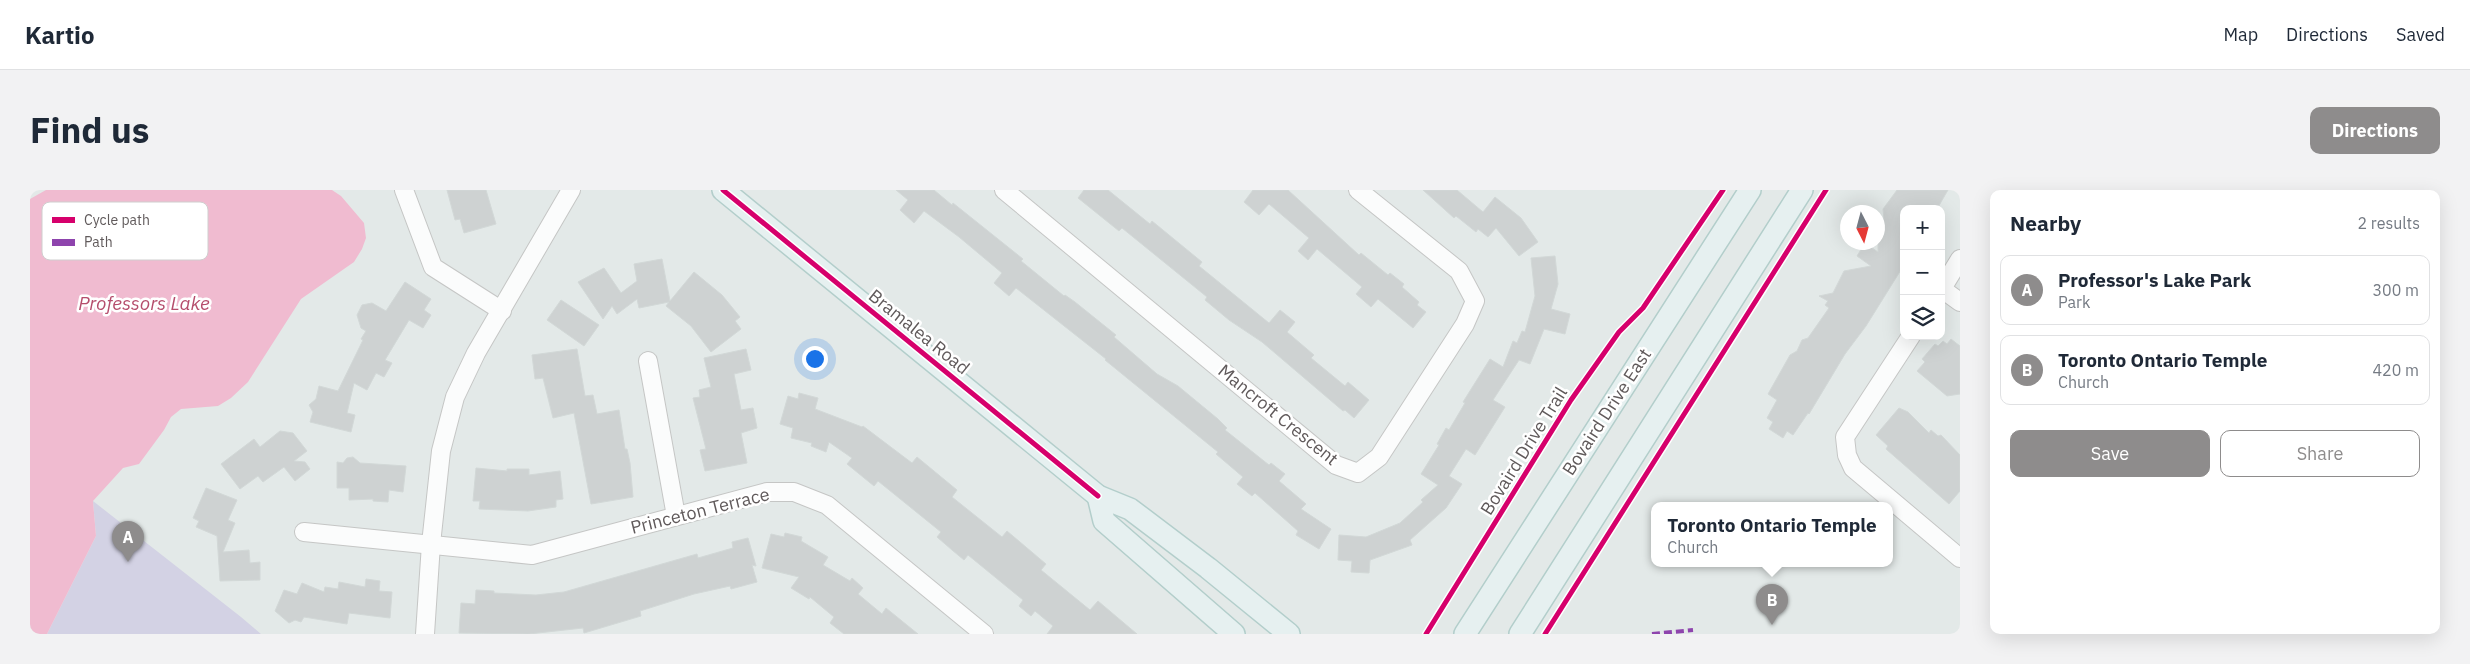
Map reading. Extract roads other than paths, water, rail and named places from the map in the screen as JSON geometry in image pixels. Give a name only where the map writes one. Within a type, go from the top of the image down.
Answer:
[{"type":"main road","name":"Bramalea Road","points":[[724,190],[1098,496],[1130,508],[1289,634]]},
{"type":"main road","name":"Bovaird Drive East","points":[[1465,634],[1750,190]]},
{"type":"main road","points":[[1520,634],[1802,190]]},
{"type":"main road","points":[[1098,496],[1104,521],[1234,634]]},
{"type":"street","points":[[404,190],[433,267],[502,311]]},
{"type":"street","points":[[425,634],[431,544],[441,451],[455,397],[476,353],[571,190]]},
{"type":"street","name":"Mancroft Crescent","points":[[1004,190],[1336,464],[1358,473],[1379,457],[1465,324],[1475,300],[1460,271],[1358,190]]},
{"type":"street","points":[[1945,285],[1960,258]]},
{"type":"street","points":[[1945,292],[1960,302]]},
{"type":"street","points":[[1908,340],[1845,437],[1847,455],[1853,468],[1960,558]]},
{"type":"street","points":[[648,361],[676,516]]},
{"type":"street","name":"Princeton Terrace","points":[[304,532],[532,555],[767,492],[794,492],[826,505],[984,634]]},
{"type":"water","name":"Professors Lake","points":[[46,190],[332,190],[341,196],[364,223],[366,238],[354,262],[301,299],[248,382],[231,398],[218,406],[181,409],[171,417],[164,430],[139,464],[123,468],[93,501],[96,536],[47,634],[30,634],[30,199]]},
{"type":"place","name":"Professor's Lake Park","points":[[128,562]]},
{"type":"place","name":"Toronto Ontario Temple","points":[[1772,625]]}]
